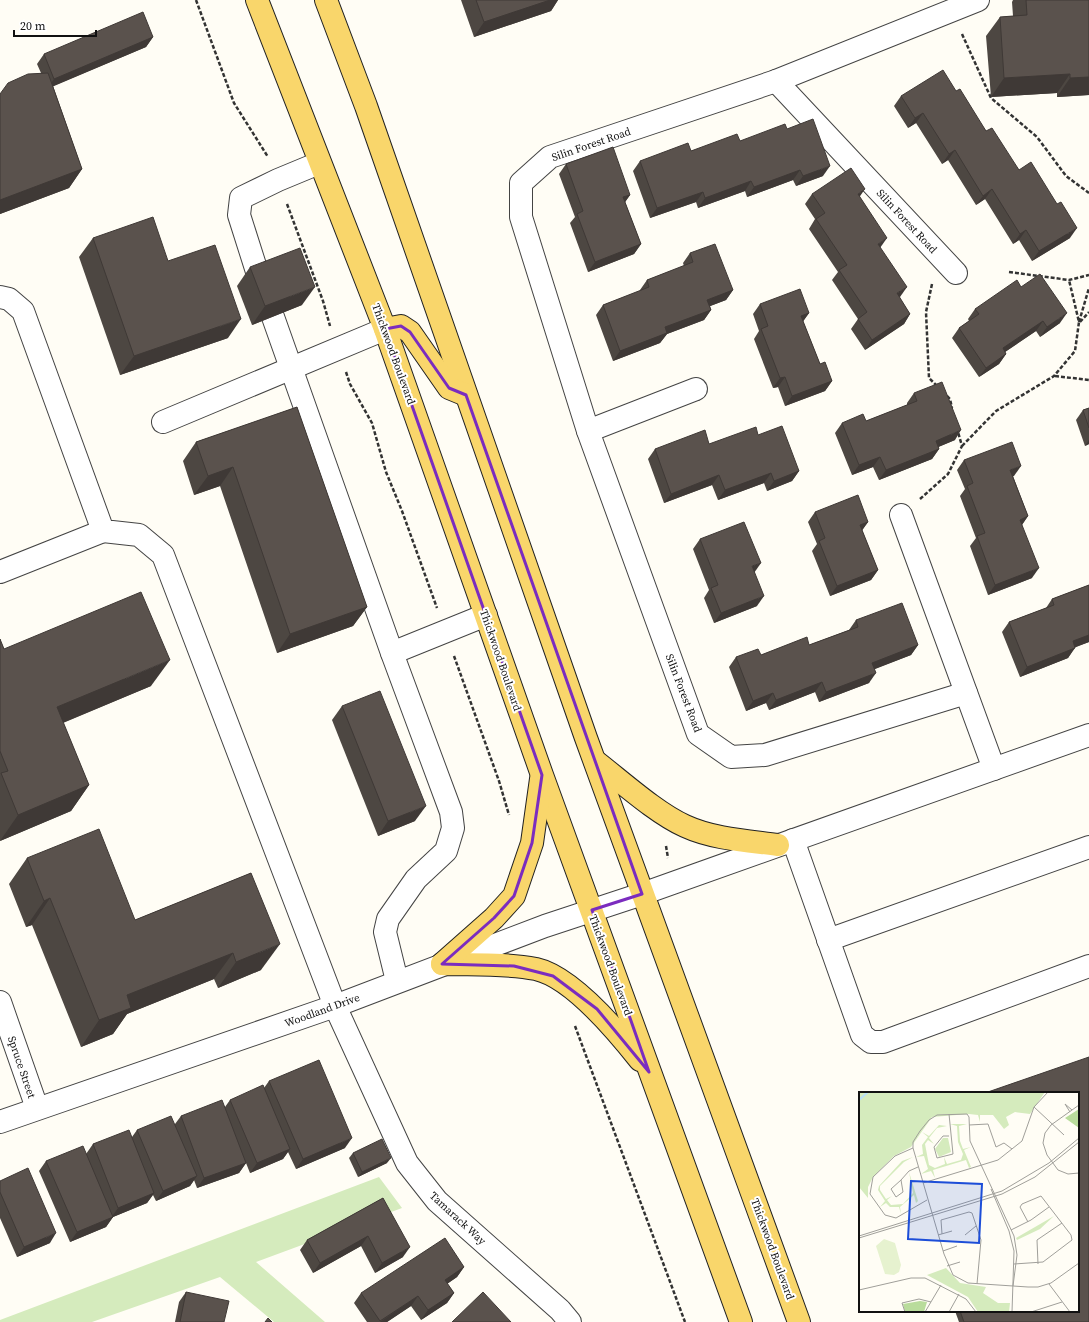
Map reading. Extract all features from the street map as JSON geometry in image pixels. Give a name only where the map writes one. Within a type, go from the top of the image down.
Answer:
[{"type":"main road","name":"Thickwood Boulevard","points":[[257,0],[385,329],[542,776],[741,1322]]},
{"type":"main road","name":"Thickwood Boulevard","points":[[326,0],[366,106],[642,894],[799,1322]]},
{"type":"main road","points":[[385,329],[401,326],[410,332],[449,388],[466,395]]},
{"type":"main road","points":[[595,761],[664,814],[685,826],[714,835],[786,842]]},
{"type":"main road","points":[[442,964],[494,918],[514,896],[532,843],[542,776]]},
{"type":"main road","points":[[442,964],[514,966],[537,970],[554,976],[597,1009],[649,1072]]},
{"type":"street","name":"Silin Forest Road","points":[[966,693],[765,755],[731,757],[698,734],[588,431],[522,217],[521,183],[550,157],[776,81],[978,0]]},
{"type":"street","name":"Silin Forest Road","points":[[776,81],[956,273]]},
{"type":"street","points":[[259,278],[239,215],[241,198],[278,180],[320,163]]},
{"type":"street","points":[[0,297],[9,299],[23,310],[103,531],[0,572]]},
{"type":"street","points":[[273,317],[392,653],[451,812],[453,828],[446,851],[416,880],[388,919],[385,932],[397,981]]},
{"type":"street","points":[[163,422],[385,329]]},
{"type":"street","points":[[588,431],[696,388]]},
{"type":"street","points":[[901,515],[994,769]]},
{"type":"street","name":"Tamarack Way","points":[[103,531],[139,534],[163,555],[335,1006],[407,1163],[437,1201],[560,1310],[570,1322]]},
{"type":"street","points":[[392,653],[486,615]]},
{"type":"street","points":[[642,894],[1089,735]]},
{"type":"street","points":[[786,842],[828,940],[862,1035],[871,1042],[882,1042],[1089,966]]},
{"type":"street","points":[[828,940],[1089,847]]},
{"type":"street","name":"Woodland Drive","points":[[0,1122],[335,1006],[442,964],[592,910],[642,894]]},
{"type":"street","name":"Spruce Street","points":[[0,1002],[37,1108]]},
{"type":"path","points":[[196,0],[234,103],[269,159]]},
{"type":"path","points":[[952,11],[991,98],[1037,137],[1066,176],[1089,193]]},
{"type":"path","points":[[285,200],[329,324]]},
{"type":"path","points":[[939,254],[926,312],[929,378],[939,389]]},
{"type":"path","points":[[1009,272],[1069,280],[1089,275]]},
{"type":"path","points":[[1069,280],[1079,322]]},
{"type":"path","points":[[901,515],[948,474],[962,446],[996,411],[1054,376],[1075,351],[1079,322],[1089,288]]},
{"type":"path","points":[[1079,322],[1089,312]]},
{"type":"path","points":[[1054,376],[1089,380]]},
{"type":"path","points":[[350,384],[372,423],[386,472],[436,606]]},
{"type":"path","points":[[945,394],[950,399],[953,413]]},
{"type":"path","points":[[957,426],[962,446]]},
{"type":"path","points":[[455,659],[499,781],[510,819]]},
{"type":"path","points":[[572,1021],[685,1322]]},
{"type":"highlighted area","points":[[401,326],[410,332],[449,388],[466,395],[642,894],[592,910],[649,1072],[597,1009],[553,976],[514,966],[442,964],[494,918],[514,896],[532,843],[542,775],[385,329]]},
{"type":"green space","points":[[379,1177],[402,1208],[256,1262],[325,1322],[274,1322],[220,1277],[92,1322],[0,1322],[0,1320]]},
{"type":"building","points":[[476,0],[550,0],[484,22]]},
{"type":"building","points":[[1026,0],[1089,0],[1089,77],[1070,78],[1070,74],[1004,78],[1000,17],[1027,15]]},
{"type":"building","points":[[143,12],[153,37],[54,79],[44,54]]},
{"type":"building","points":[[943,70],[956,91],[960,89],[986,131],[992,128],[1019,170],[1031,162],[1057,204],[1061,202],[1077,228],[1039,251],[1026,230],[1020,234],[992,189],[983,196],[955,150],[949,154],[923,113],[915,118],[901,96]]},
{"type":"building","points":[[48,73],[82,169],[0,200],[0,94],[8,83],[28,74]]},
{"type":"building","points":[[813,119],[830,166],[803,176],[800,170],[754,187],[751,181],[705,198],[703,192],[657,208],[640,161],[688,143],[691,151],[737,134],[740,141],[785,124],[787,129]]},
{"type":"building","points":[[613,147],[630,195],[623,197],[641,244],[595,262],[577,214],[583,211],[566,164]]},
{"type":"building","points":[[851,168],[865,189],[858,194],[887,238],[878,244],[907,287],[897,293],[910,314],[872,340],[858,319],[867,312],[839,270],[847,265],[816,219],[825,213],[812,194]]},
{"type":"building","points":[[153,217],[168,261],[215,245],[241,319],[134,356],[93,238]]},
{"type":"building","points":[[715,244],[733,290],[707,300],[711,310],[665,327],[667,333],[620,351],[603,305],[649,287],[647,280],[693,262],[690,253]]},
{"type":"building","points":[[300,248],[315,287],[265,306],[250,267]]},
{"type":"building","points":[[1040,274],[1067,313],[1047,327],[1043,321],[1003,348],[1006,354],[986,368],[959,328],[979,314],[975,309],[1017,280],[1021,287]]},
{"type":"building","points":[[800,289],[809,313],[801,316],[820,364],[825,362],[832,381],[792,396],[785,377],[780,378],[761,329],[768,326],[760,304]]},
{"type":"building","points":[[942,382],[961,430],[936,441],[939,449],[886,470],[880,457],[859,465],[842,423],[863,414],[866,421],[917,401],[914,393]]},
{"type":"building","points":[[297,407],[367,607],[290,634],[233,467],[208,476],[196,442]]},
{"type":"building","points":[[1089,408],[1089,428],[1083,410]]},
{"type":"building","points":[[782,426],[799,471],[774,481],[771,473],[725,490],[719,475],[671,494],[655,449],[705,430],[709,444],[756,427],[758,435]]},
{"type":"building","points":[[1012,442],[1021,466],[1010,470],[1028,516],[1020,520],[1039,568],[995,585],[977,536],[985,533],[967,486],[973,483],[964,460]]},
{"type":"building","points":[[858,495],[868,522],[860,525],[878,570],[837,586],[819,541],[825,538],[815,512]]},
{"type":"building","points":[[744,522],[761,563],[752,566],[764,596],[721,613],[711,588],[718,585],[700,539]]},
{"type":"building","points":[[1089,585],[1089,635],[1073,641],[1075,648],[1027,667],[1009,622],[1054,605],[1052,599]]},
{"type":"building","points":[[141,592],[170,660],[57,707],[89,785],[18,815],[1,773],[8,771],[0,751],[0,639],[4,649]]},
{"type":"building","points":[[902,603],[918,645],[872,663],[876,673],[826,692],[822,682],[776,700],[773,693],[753,701],[736,657],[758,649],[761,655],[807,637],[809,645],[858,627],[856,620]]},
{"type":"building","points":[[380,691],[426,806],[388,821],[342,706]]},
{"type":"building","points":[[99,829],[135,920],[251,873],[280,944],[236,962],[233,953],[127,995],[131,1008],[99,1020],[50,898],[44,901],[27,858]]},
{"type":"building","points":[[1089,1057],[1089,1322],[964,1322],[960,1312],[1079,1312],[1079,1092],[988,1092]]},
{"type":"building","points":[[319,1060],[352,1138],[303,1159],[269,1081]]},
{"type":"building","points":[[263,1085],[290,1149],[257,1163],[230,1100]]},
{"type":"building","points":[[222,1100],[246,1163],[204,1178],[181,1116]]},
{"type":"building","points":[[171,1116],[197,1176],[163,1191],[137,1130]]},
{"type":"building","points":[[129,1130],[154,1193],[118,1208],[93,1144]]},
{"type":"building","points":[[382,1139],[391,1158],[362,1172],[353,1153]]},
{"type":"building","points":[[83,1146],[113,1217],[77,1232],[46,1161]]},
{"type":"building","points":[[28,1168],[56,1233],[24,1247],[0,1192],[0,1181]]},
{"type":"building","points":[[383,1198],[410,1247],[382,1263],[368,1236],[320,1263],[307,1240]]},
{"type":"building","points":[[445,1238],[464,1267],[445,1280],[454,1293],[428,1310],[418,1296],[380,1321],[361,1293]]},
{"type":"building","points":[[186,1292],[229,1301],[224,1322],[180,1322]]},
{"type":"building","points":[[483,1292],[511,1322],[452,1322]]},
{"type":"building","points":[[268,1318],[272,1322],[265,1322]]}]
